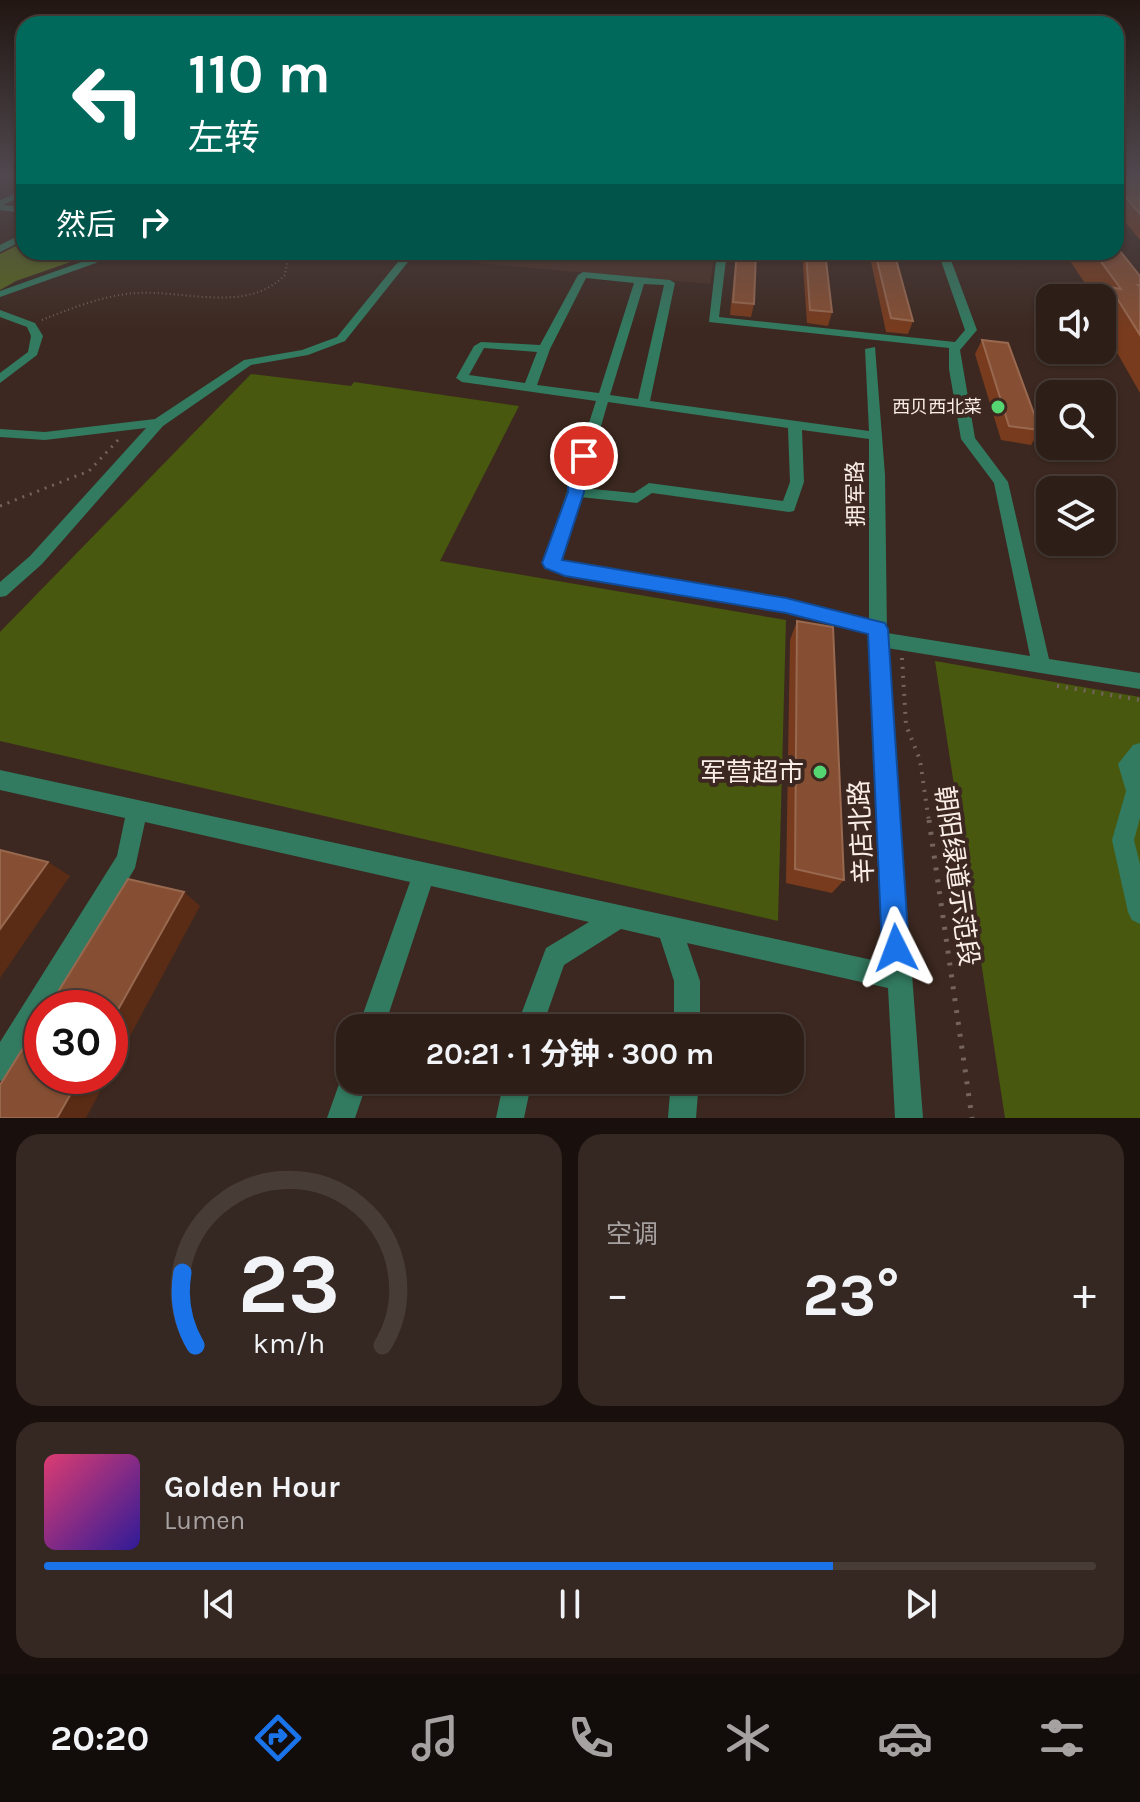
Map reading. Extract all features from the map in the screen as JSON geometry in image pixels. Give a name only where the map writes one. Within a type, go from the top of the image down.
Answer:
[{"type":"street","points":[[0,294],[94,260]]},
{"type":"street","points":[[0,591],[36,560],[158,423],[248,362],[304,353],[341,339],[405,260]]},
{"type":"street","points":[[721,260],[713,320],[958,346]]},
{"type":"street","points":[[946,260],[971,330],[954,350],[968,439],[1001,482],[1041,664]]},
{"type":"street","points":[[530,387],[544,349],[583,275],[670,283],[643,404]]},
{"type":"street","points":[[640,280],[552,563],[565,569],[786,605],[885,637],[1140,681]]},
{"type":"street","points":[[0,313],[31,325],[37,336],[33,353],[0,379]]},
{"type":"street","points":[[544,349],[485,344],[480,346],[462,378],[876,436]]},
{"type":"street","name":"拥军路","points":[[871,349],[885,637]]},
{"type":"street","points":[[0,433],[45,436],[158,423]]},
{"type":"street","points":[[576,492],[637,498],[649,488],[789,507],[797,482],[795,427]]},
{"type":"street","name":"辛店北路","points":[[885,637],[897,978],[909,1118]]},
{"type":"street","points":[[1140,752],[1128,764],[1137,791],[1123,840],[1140,912]]},
{"type":"street","points":[[0,780],[897,978]]},
{"type":"street","points":[[0,1067],[127,860],[137,810]]},
{"type":"street","points":[[376,1014],[424,873]]},
{"type":"street","points":[[534,1014],[555,957],[619,916]]},
{"type":"street","points":[[669,927],[687,981],[687,1014]]},
{"type":"street","points":[[341,1118],[349,1094]]},
{"type":"street","points":[[510,1118],[515,1094]]},
{"type":"street","points":[[682,1118],[684,1094]]},
{"type":"path","points":[[31,325],[94,302],[138,293],[204,299],[245,296],[262,291],[286,276],[289,260]]},
{"type":"path","points":[[0,506],[89,471],[117,444],[125,427]]},
{"type":"path","name":"朝阳绿道示范段","points":[[885,637],[906,725],[920,760],[972,1118]]},
{"type":"shaded area","points":[[479,260],[714,260],[710,284],[477,263]]},
{"type":"green space","points":[[16,246],[16,260],[76,260],[16,281],[0,290],[0,254]]},
{"type":"green space","points":[[251,374],[351,386],[354,382],[519,406],[440,561],[786,620],[778,921],[0,741],[0,632]]},
{"type":"green space","points":[[935,661],[1140,697],[1140,1118],[1005,1118]]},
{"type":"building","points":[[1124,256],[1140,276],[1140,335],[1116,297],[1116,288],[1121,289],[1100,260],[1124,260]]},
{"type":"building","points":[[736,260],[756,260],[754,304],[733,302]]},
{"type":"building","points":[[807,260],[826,260],[832,312],[810,310]]},
{"type":"building","points":[[877,260],[896,260],[913,321],[891,318]]},
{"type":"building","points":[[982,340],[1008,343],[1036,419],[1036,429],[1009,426]]},
{"type":"building","points":[[797,621],[833,627],[844,880],[795,869]]},
{"type":"building","points":[[0,850],[48,862],[0,929]]},
{"type":"building","points":[[128,879],[184,892],[128,992],[59,990]]},
{"type":"building","points":[[24,1047],[24,1094],[71,1094],[57,1118],[0,1118],[0,1085]]},
{"type":"place","name":"西贝西北菜","points":[[998,407]]},
{"type":"place","name":"军营超市","points":[[820,772]]},
{"type":"route","points":[[584,456],[575,484],[576,492],[552,563],[565,569],[786,605],[878,629],[896,948]]}]
